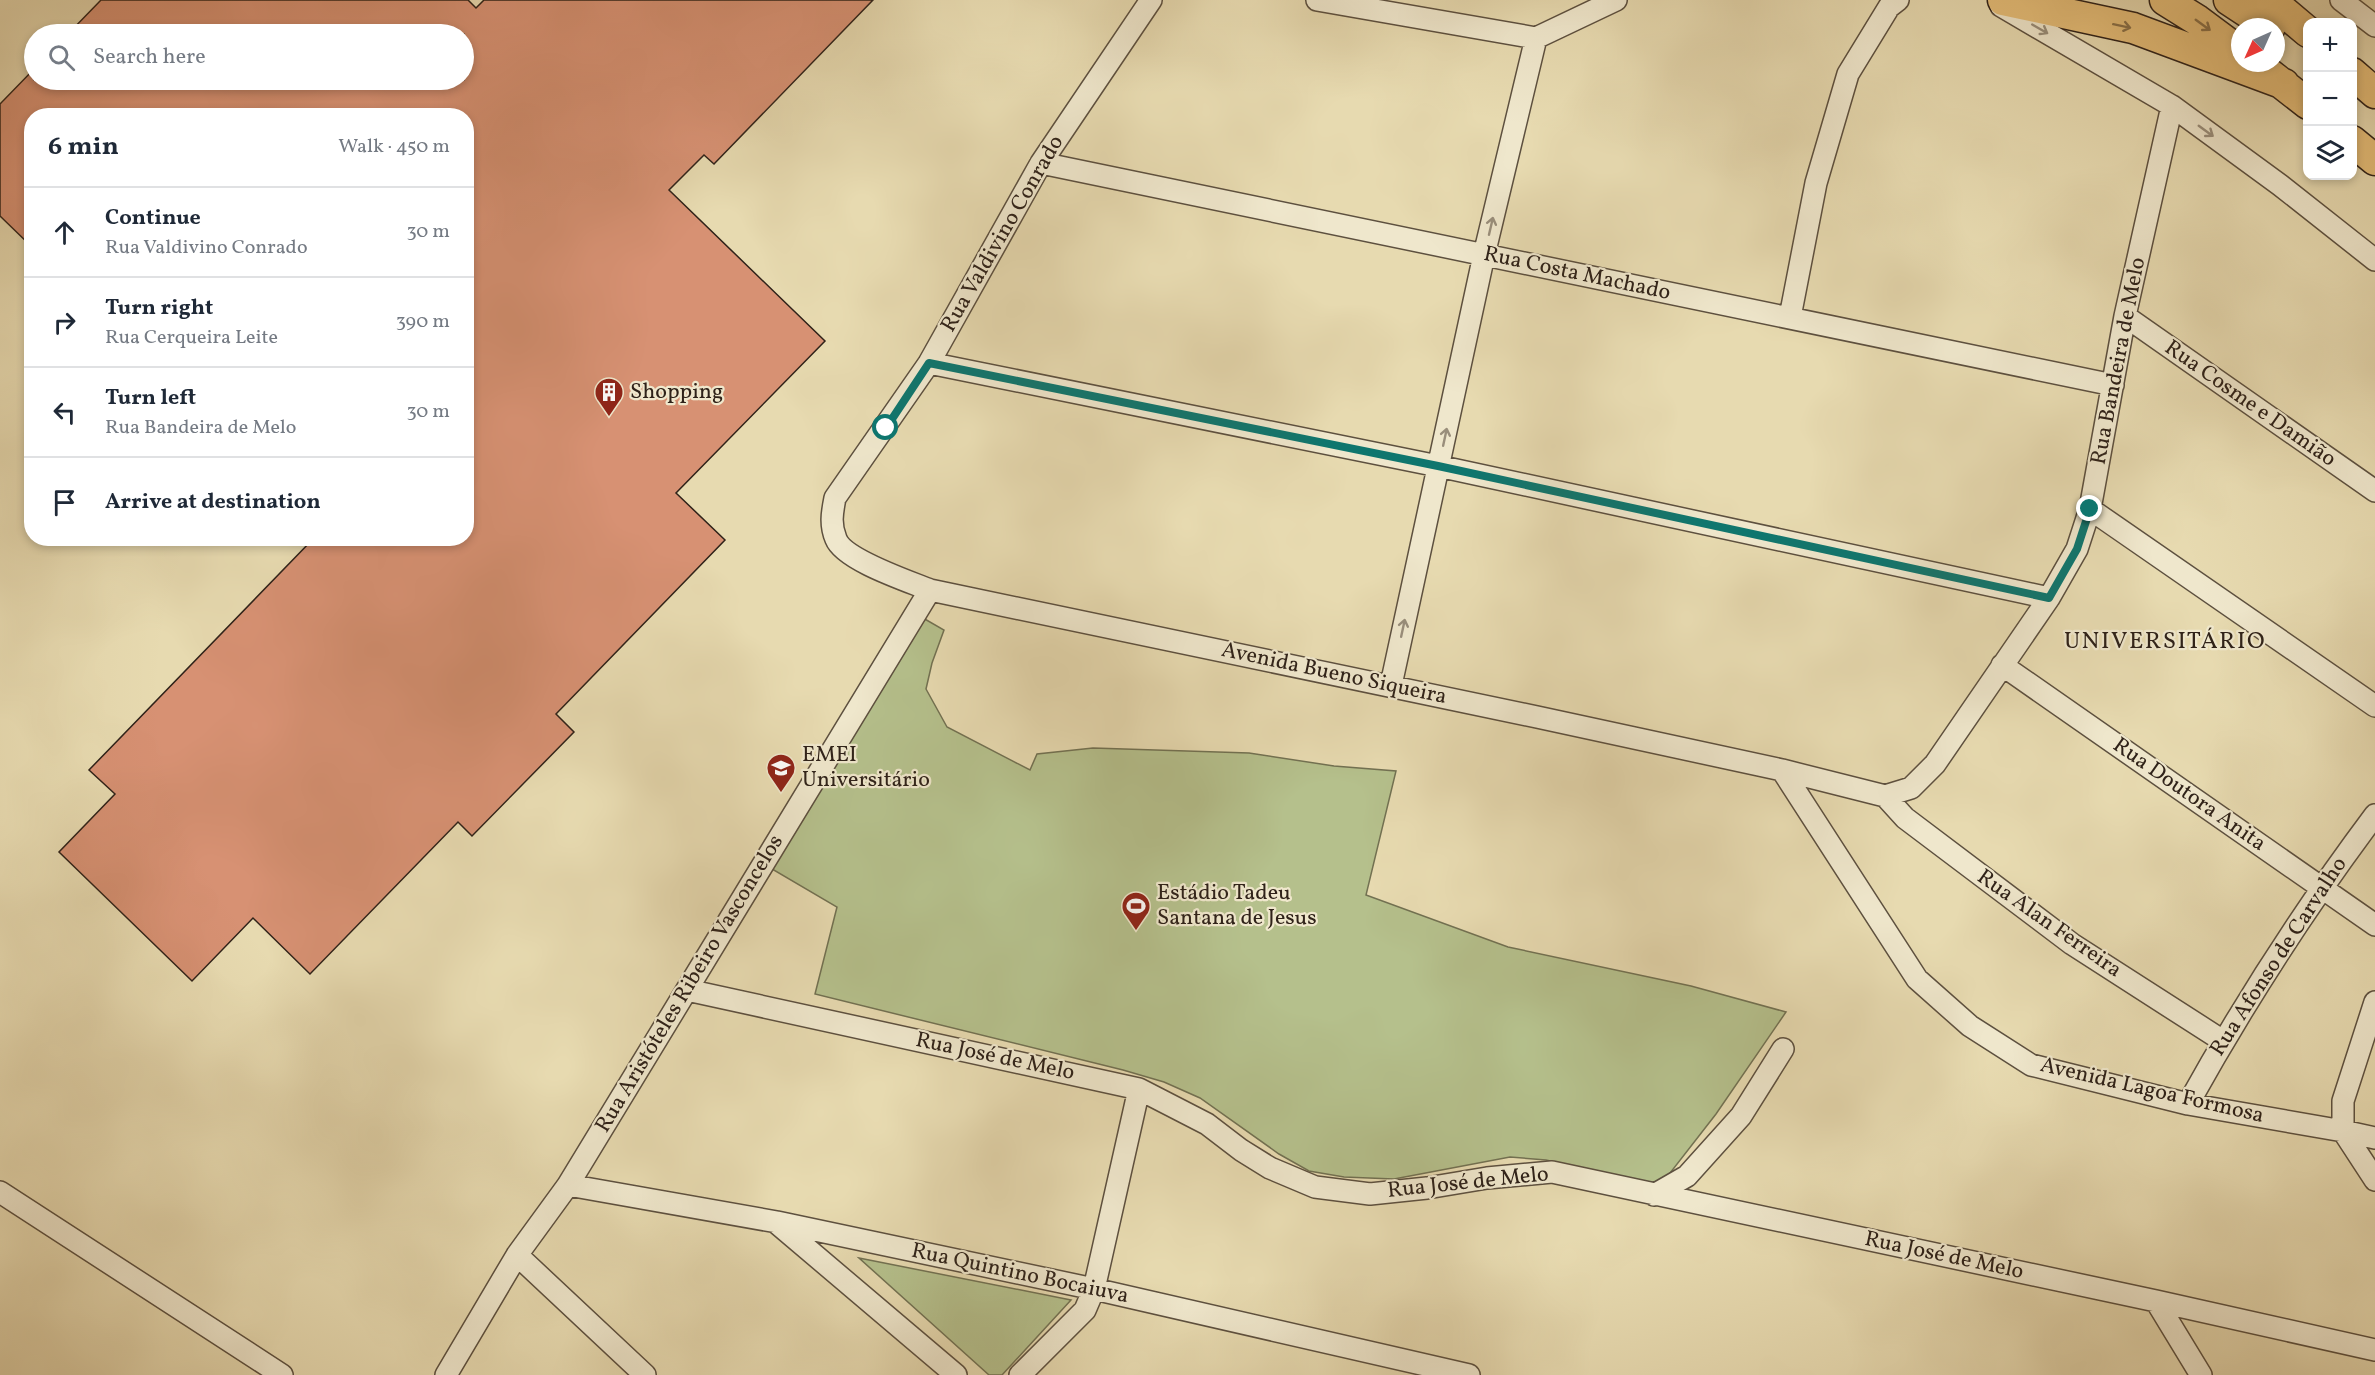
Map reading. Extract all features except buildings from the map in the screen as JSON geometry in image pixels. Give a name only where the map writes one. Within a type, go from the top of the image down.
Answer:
[{"type":"highway","points":[[2003,0],[2133,28],[2284,84]]},
{"type":"highway","points":[[2165,0],[2231,45]]},
{"type":"highway","points":[[2229,0],[2256,18]]},
{"type":"highway","points":[[2270,0],[2303,29]]},
{"type":"highway","points":[[2285,39],[2303,53]]},
{"type":"highway","points":[[2267,72],[2303,101]]},
{"type":"highway","points":[[2357,77],[2375,93]]},
{"type":"highway","points":[[2357,94],[2375,107]]},
{"type":"highway","points":[[2357,145],[2375,160]]},
{"type":"street","name":"Rua Valdivino Conrado","points":[[835,498],[929,363],[1041,163],[1151,0]]},
{"type":"street","points":[[1322,0],[1536,38],[1616,0]]},
{"type":"street","points":[[1790,317],[1816,183],[1848,74],[1889,7],[1898,0]]},
{"type":"street","points":[[1990,0],[2172,106],[2280,185],[2375,260]]},
{"type":"street","points":[[2341,0],[2375,26]]},
{"type":"street","points":[[1391,685],[1484,255],[1536,38]]},
{"type":"street","name":"Rua Bandeira de Melo","points":[[1885,796],[1911,788],[1935,764],[2049,598],[2077,549],[2090,509],[2126,316],[2172,106]]},
{"type":"street","name":"Rua Costa Machado","points":[[1041,163],[2113,385]]},
{"type":"street","name":"Rua Cosme e Damião","points":[[2126,316],[2375,491]]},
{"type":"street","points":[[929,363],[1438,466],[2049,598]]},
{"type":"street","name":"Avenida Bueno Siqueira","points":[[835,498],[830,519],[836,542],[855,558],[930,590],[1391,685],[1782,770],[1885,796]]},
{"type":"street","points":[[2090,509],[2375,706]]},
{"type":"street","name":"Rua Aristóteles Ribeiro Vasconcelos","points":[[446,1375],[517,1255],[568,1185],[930,590]]},
{"type":"street","name":"Rua Doutora Anita","points":[[2002,665],[2375,925]]},
{"type":"street","name":"Avenida Lagoa Formosa","points":[[1782,770],[1917,979],[1970,1026],[2031,1065],[2188,1104],[2375,1138]]},
{"type":"street","name":"Rua Alan Ferreira","points":[[1885,796],[1905,818],[2072,944],[2223,1041]]},
{"type":"street","name":"Rua Afonso de Carvalho","points":[[2188,1104],[2223,1041],[2321,886],[2375,814]]},
{"type":"street","name":"Rua José de Melo","points":[[687,990],[1139,1089],[1207,1124],[1241,1150],[1270,1168],[1315,1188],[1371,1194],[1487,1178],[1552,1172],[2375,1350]]},
{"type":"street","points":[[2375,1002],[2343,1101],[2343,1131],[2375,1180]]},
{"type":"street","points":[[1654,1195],[1687,1176],[1741,1116],[1783,1049]]},
{"type":"street","points":[[1020,1375],[1084,1310],[1094,1289],[1139,1089]]},
{"type":"street","name":"Rua Quintino Bocaiuva","points":[[568,1185],[777,1222],[1094,1289],[1469,1375]]},
{"type":"street","points":[[0,1191],[282,1375]]},
{"type":"street","points":[[777,1222],[956,1375]]},
{"type":"street","points":[[517,1255],[645,1375]]},
{"type":"street","points":[[2156,1301],[2201,1375]]},
{"type":"green space","points":[[923,618],[944,630],[932,663],[926,689],[947,727],[1030,770],[1037,754],[1093,748],[1249,753],[1334,766],[1396,771],[1366,895],[1508,947],[1691,986],[1786,1012],[1716,1114],[1660,1186],[1546,1160],[1510,1157],[1394,1179],[1344,1177],[1309,1171],[1279,1154],[1200,1098],[1164,1082],[815,994],[837,907],[772,869]]},
{"type":"green space","points":[[859,1258],[1071,1300],[1002,1375],[989,1375]]},
{"type":"place","name":"Shopping","points":[[609,418]]},
{"type":"place","name":"EMEI Universitário","points":[[781,794]]},
{"type":"place","name":"Estádio Tadeu Santana de Jesus","points":[[1136,932]]},
{"type":"district","name":"UNIVERSITÁRIO","points":[[2165,642]]},
{"type":"route","points":[[886,428],[929,363],[1438,466],[2049,598],[2077,549],[2090,509]]}]
